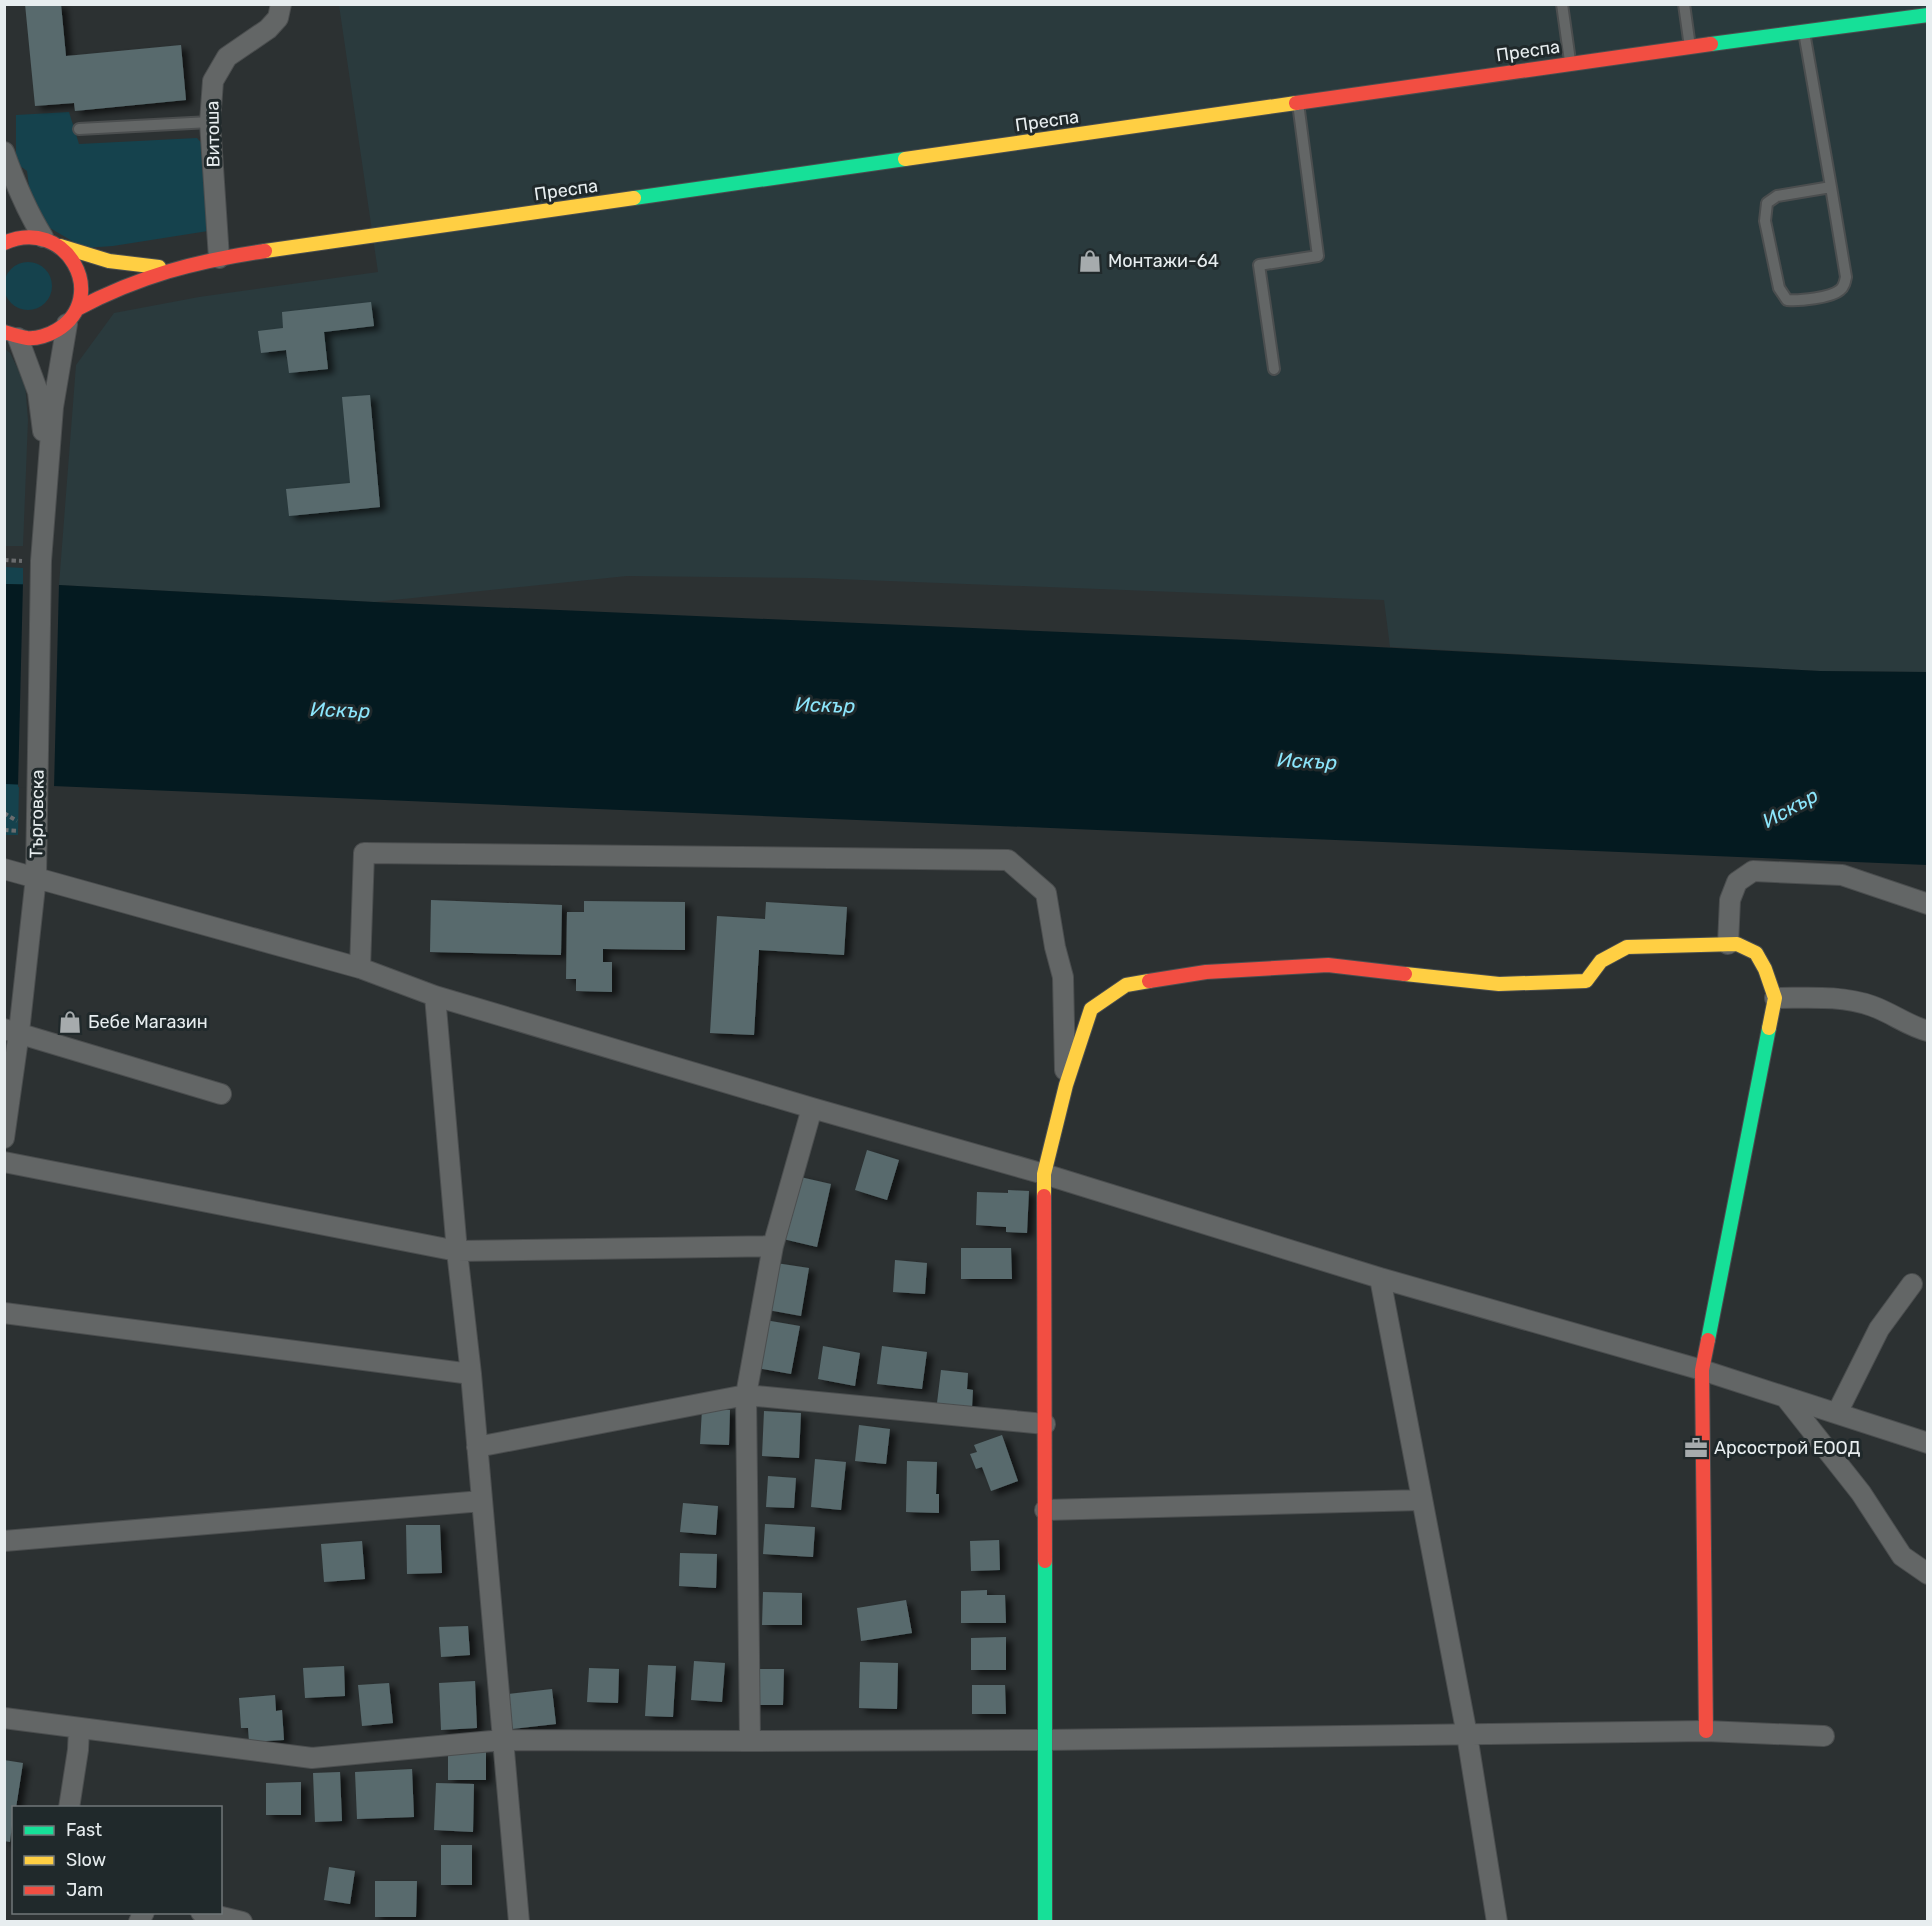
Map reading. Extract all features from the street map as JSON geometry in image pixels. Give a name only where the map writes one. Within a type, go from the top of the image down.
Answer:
[{"type":"street","name":"Витоша","points":[[219,258],[210,122],[213,81],[227,57],[268,29],[278,18],[281,4]]},
{"type":"street","name":"Преспа","points":[[11,335],[36,339],[53,334],[72,316],[133,281],[173,267],[219,258],[1570,63],[1928,15]]},
{"type":"street","points":[[4,153],[29,215],[52,241],[73,258],[80,274],[82,292],[72,316]]},
{"type":"street","points":[[4,243],[28,236],[52,241]]},
{"type":"street","name":"Преспа","points":[[52,241],[98,259],[130,266],[173,267]]},
{"type":"street","name":"Търговска","points":[[4,1138],[12,1030],[36,877],[45,488],[53,406],[72,316]]},
{"type":"street","name":"Търговска","points":[[11,335],[38,392],[45,488]]},
{"type":"street","points":[[360,968],[364,854],[1008,860],[1046,893],[1063,977],[1066,1085]]},
{"type":"street","points":[[4,869],[360,968],[435,996],[1044,1174],[1380,1278],[1702,1370],[1928,1443]]},
{"type":"street","points":[[1728,944],[1730,900],[1737,882],[1753,871],[1842,875],[1928,904]]},
{"type":"street","points":[[1045,1922],[1044,1174],[1066,1085],[1091,1009],[1126,985],[1206,972],[1328,965],[1499,984],[1586,981],[1601,961],[1628,947],[1737,944],[1756,953],[1765,969],[1775,998],[1702,1370],[1706,1731]]},
{"type":"street","points":[[435,996],[519,1922]]},
{"type":"street","points":[[1775,998],[1839,998],[1874,1006],[1914,1028],[1928,1031]]},
{"type":"street","points":[[12,1030],[220,1094]]},
{"type":"street","points":[[750,1741],[746,1395],[773,1246],[812,1108]]},
{"type":"street","points":[[4,1162],[458,1251],[773,1246]]},
{"type":"street","points":[[1380,1278],[1467,1735],[1497,1922]]},
{"type":"street","points":[[1837,1413],[1879,1329],[1912,1284]]},
{"type":"street","points":[[4,1313],[471,1374]]},
{"type":"street","points":[[477,1447],[746,1395],[1045,1424]]},
{"type":"street","points":[[1785,1398],[1861,1493],[1902,1556],[1928,1574]]},
{"type":"street","points":[[1045,1510],[1421,1500]]},
{"type":"street","points":[[4,1541],[482,1501]]},
{"type":"street","points":[[4,1718],[312,1758],[503,1740],[1044,1740],[1706,1731],[1824,1736]]},
{"type":"street","points":[[69,1806],[79,1729]]},
{"type":"street","points":[[209,1914],[242,1922]]},
{"type":"lane","points":[[1562,4],[1570,63]]},
{"type":"lane","points":[[1684,4],[1690,47]]},
{"type":"lane","points":[[1804,32],[1831,187],[1846,277],[1845,284],[1839,292],[1800,301],[1787,300],[1779,288],[1765,220],[1767,203],[1777,196],[1831,187]]},
{"type":"lane","points":[[1274,369],[1259,265],[1318,256],[1298,103]]},
{"type":"lane","points":[[79,129],[210,122]]},
{"type":"shaded area","points":[[339,5],[1927,5],[1927,672],[1820,671],[1390,647],[1384,600],[811,578],[627,576],[374,602],[59,585],[76,365],[114,313],[199,297],[378,272]]},
{"type":"shaded area","points":[[69,112],[79,144],[197,138],[206,148],[208,231],[113,246],[84,248],[33,218],[27,171],[16,163],[16,115]]},
{"type":"shaded area","points":[[23,262],[33,262],[45,269],[52,281],[52,291],[45,303],[33,310],[23,310],[8,299],[4,291],[4,281],[15,266]]},
{"type":"shaded area","points":[[4,348],[10,353],[25,383],[28,420],[23,546],[5,546]]},
{"type":"shaded area","points":[[5,567],[23,568],[23,585],[5,584]]},
{"type":"shaded area","points":[[5,784],[19,784],[18,835],[5,835]]},
{"type":"water","name":"Искър","points":[[5,584],[1248,640],[1820,671],[1927,672],[1927,865],[5,784]]},
{"type":"pier","points":[[23,582],[59,582],[54,789],[18,787]]},
{"type":"building","points":[[25,4],[61,4],[66,56],[181,45],[186,100],[75,111],[74,103],[35,106]]},
{"type":"building","points":[[371,302],[374,326],[324,332],[328,369],[289,373],[286,350],[261,353],[258,331],[283,328],[282,312]]},
{"type":"building","points":[[370,395],[380,507],[289,516],[286,489],[350,483],[342,397]]},
{"type":"building","points":[[431,900],[562,905],[561,955],[430,952]]},
{"type":"building","points":[[584,901],[685,902],[685,950],[603,949],[603,962],[612,962],[612,992],[576,991],[576,979],[566,979],[567,912],[584,912]]},
{"type":"building","points":[[766,902],[847,907],[844,955],[759,950],[754,1035],[710,1033],[717,916],[765,919]]},
{"type":"building","points":[[867,1150],[899,1160],[887,1200],[855,1190]]},
{"type":"building","points":[[796,1176],[831,1184],[817,1247],[783,1239]]},
{"type":"building","points":[[1008,1190],[1029,1191],[1027,1233],[1006,1232],[1006,1227],[976,1225],[977,1192],[1008,1193]]},
{"type":"building","points":[[961,1248],[1011,1248],[1012,1279],[961,1279]]},
{"type":"building","points":[[895,1260],[927,1263],[925,1294],[893,1292]]},
{"type":"building","points":[[776,1263],[809,1268],[801,1316],[768,1310]]},
{"type":"building","points":[[765,1320],[800,1326],[791,1374],[757,1368]]},
{"type":"building","points":[[823,1346],[860,1353],[855,1386],[818,1379]]},
{"type":"building","points":[[882,1346],[927,1352],[922,1389],[877,1384]]},
{"type":"building","points":[[941,1370],[968,1373],[967,1389],[973,1390],[972,1407],[937,1403]]},
{"type":"building","points":[[702,1409],[730,1410],[729,1445],[700,1444]]},
{"type":"building","points":[[764,1411],[801,1413],[799,1458],[762,1456]]},
{"type":"building","points":[[859,1425],[890,1429],[886,1464],[855,1461]]},
{"type":"building","points":[[1002,1435],[1018,1481],[991,1491],[982,1467],[976,1469],[970,1454],[977,1452],[974,1445]]},
{"type":"building","points":[[815,1459],[846,1462],[841,1510],[811,1507]]},
{"type":"building","points":[[907,1461],[937,1462],[936,1494],[939,1494],[939,1513],[906,1512]]},
{"type":"building","points":[[768,1476],[796,1478],[794,1508],[766,1507]]},
{"type":"building","points":[[683,1503],[718,1506],[716,1535],[680,1532]]},
{"type":"building","points":[[765,1524],[815,1527],[813,1557],[763,1554]]},
{"type":"building","points":[[406,1525],[440,1525],[442,1573],[407,1574]]},
{"type":"building","points":[[999,1540],[1000,1570],[971,1571],[970,1541]]},
{"type":"building","points":[[362,1541],[365,1579],[324,1582],[321,1544]]},
{"type":"building","points":[[680,1553],[717,1554],[716,1588],[679,1586]]},
{"type":"building","points":[[987,1590],[987,1595],[1005,1595],[1006,1623],[961,1623],[961,1591]]},
{"type":"building","points":[[763,1592],[802,1593],[802,1625],[762,1625]]},
{"type":"building","points":[[906,1600],[912,1633],[861,1641],[857,1608]]},
{"type":"building","points":[[468,1626],[470,1655],[441,1657],[439,1627]]},
{"type":"building","points":[[1006,1637],[1006,1670],[971,1670],[971,1638]]},
{"type":"building","points":[[694,1661],[725,1663],[722,1702],[691,1700]]},
{"type":"building","points":[[860,1662],[898,1663],[897,1709],[859,1708]]},
{"type":"building","points":[[648,1665],[676,1666],[673,1717],[645,1716]]},
{"type":"building","points":[[344,1666],[345,1696],[305,1698],[303,1668]]},
{"type":"building","points":[[589,1668],[619,1669],[618,1703],[587,1702]]},
{"type":"building","points":[[752,1669],[784,1669],[783,1705],[751,1705]]},
{"type":"building","points":[[475,1681],[477,1728],[441,1730],[439,1683]]},
{"type":"building","points":[[389,1683],[393,1723],[362,1726],[358,1685]]},
{"type":"building","points":[[972,1685],[1005,1685],[1006,1714],[972,1714]]},
{"type":"building","points":[[552,1689],[556,1724],[512,1729],[508,1694]]},
{"type":"building","points":[[275,1695],[276,1711],[282,1710],[284,1740],[249,1742],[248,1728],[241,1728],[239,1698]]},
{"type":"building","points":[[448,1750],[486,1750],[486,1780],[448,1780]]},
{"type":"building","points":[[4,1760],[23,1763],[16,1806],[12,1806],[10,1842],[4,1841]]},
{"type":"building","points":[[412,1769],[414,1817],[357,1819],[355,1772]]},
{"type":"building","points":[[340,1772],[342,1821],[315,1822],[313,1773]]},
{"type":"building","points":[[301,1782],[301,1815],[266,1815],[266,1783]]},
{"type":"building","points":[[436,1783],[474,1784],[473,1832],[434,1830]]},
{"type":"building","points":[[441,1845],[472,1845],[472,1885],[441,1885]]},
{"type":"building","points":[[329,1867],[355,1871],[350,1904],[324,1900]]},
{"type":"building","points":[[375,1881],[417,1881],[416,1917],[375,1917]]},
{"type":"traffic: fast","points":[[1711,44],[1928,15]]},
{"type":"traffic: fast","points":[[634,198],[905,159]]},
{"type":"traffic: fast","points":[[1708,1340],[1769,1028]]},
{"type":"traffic: fast","points":[[1045,1561],[1045,1922]]},
{"type":"traffic: slow","points":[[905,159],[1296,103]]},
{"type":"traffic: slow","points":[[265,251],[634,198]]},
{"type":"traffic: slow","points":[[60,246],[109,261],[159,267]]},
{"type":"traffic: slow","points":[[1405,974],[1499,984],[1586,981],[1601,961],[1627,947],[1737,944],[1756,953],[1765,969],[1775,998],[1769,1028]]},
{"type":"traffic: slow","points":[[1044,1196],[1044,1174],[1066,1085],[1091,1009],[1126,985],[1149,981]]},
{"type":"traffic: jam","points":[[1296,103],[1711,44]]},
{"type":"traffic: jam","points":[[4,243],[26,237],[46,240],[62,250],[74,264],[80,281],[80,299],[73,316],[57,330],[31,338],[4,332]]},
{"type":"traffic: jam","points":[[77,309],[123,287],[168,271],[265,251]]},
{"type":"traffic: jam","points":[[1149,981],[1206,972],[1328,965],[1405,974]]},
{"type":"traffic: jam","points":[[1044,1196],[1045,1561]]},
{"type":"traffic: jam","points":[[1706,1731],[1702,1370],[1708,1340]]},
{"type":"place","name":"Монтажи-64","points":[[1090,261]]},
{"type":"place","name":"Бебе Магазин","points":[[70,1022]]},
{"type":"place","name":"Арсострой ЕООД","points":[[1696,1448]]}]
